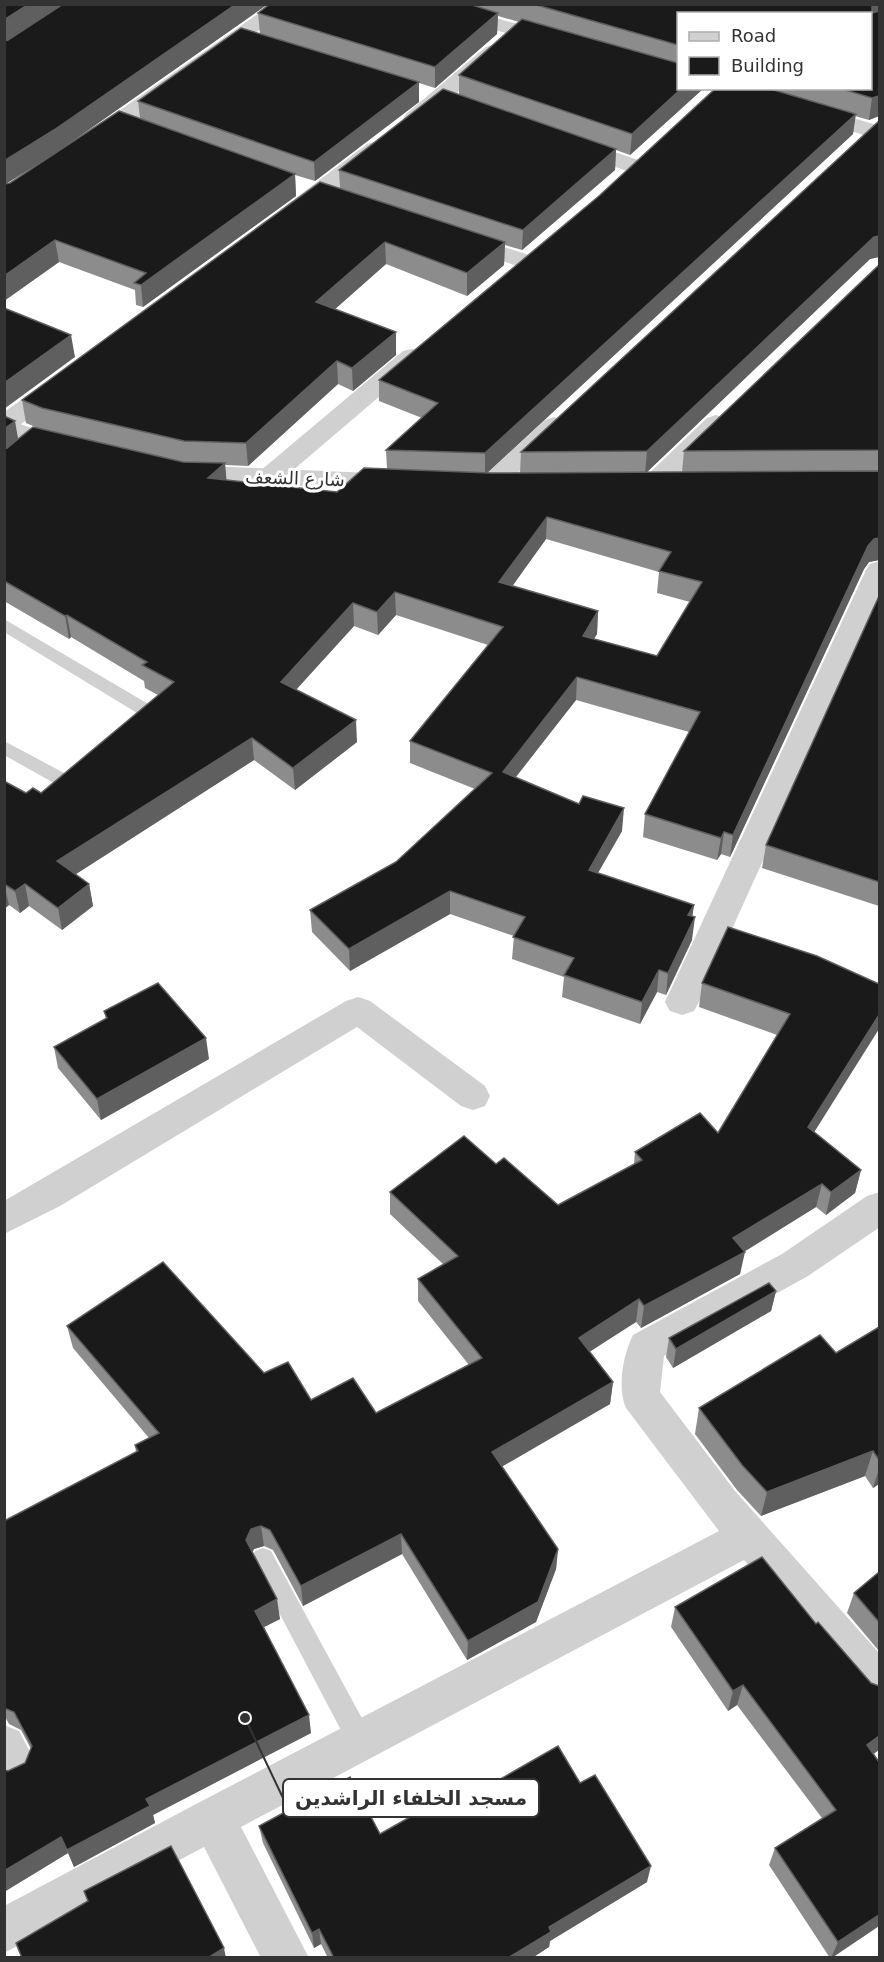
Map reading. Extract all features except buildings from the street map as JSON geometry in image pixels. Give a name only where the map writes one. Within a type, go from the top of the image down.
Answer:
[{"type":"street","points":[[74,153],[286,4]]},
{"type":"street","points":[[424,4],[571,45]]},
{"type":"street","points":[[270,228],[329,196],[451,103],[517,30]]},
{"type":"street","points":[[238,37],[260,44]]},
{"type":"street","points":[[719,91],[792,96],[872,134]]},
{"type":"street","points":[[417,92],[451,103]]},
{"type":"street","points":[[118,122],[141,130]]},
{"type":"street","points":[[558,140],[626,173],[650,150]]},
{"type":"street","points":[[296,185],[329,196]]},
{"type":"street","points":[[437,232],[524,261]]},
{"type":"street","points":[[269,477],[433,338]]},
{"type":"street","points":[[80,369],[4,426],[29,446],[94,452]]},
{"type":"street","points":[[684,485],[640,485],[736,404]]},
{"type":"street","points":[[524,485],[478,485],[568,412]]},
{"type":"street","name":"شارع الشعف","points":[[163,469],[186,474],[420,483]]},
{"type":"street","points":[[682,1002],[879,570]]},
{"type":"street","points":[[4,1219],[47,1196],[358,1010],[472,1096]]},
{"type":"street","points":[[879,1207],[795,1265],[646,1347],[640,1396],[721,1504],[879,1686]]},
{"type":"street","points":[[4,1932],[213,1818],[748,1536]]},
{"type":"street","points":[[213,1818],[286,1958]]},
{"type":"lane","points":[[4,624],[149,712],[124,733]]},
{"type":"lane","points":[[4,747],[67,783],[91,762]]},
{"type":"lane","points":[[263,1559],[361,1742]]},
{"type":"place","name":"مسجد الخلفاء الراشدين","points":[[245,1718]]}]
